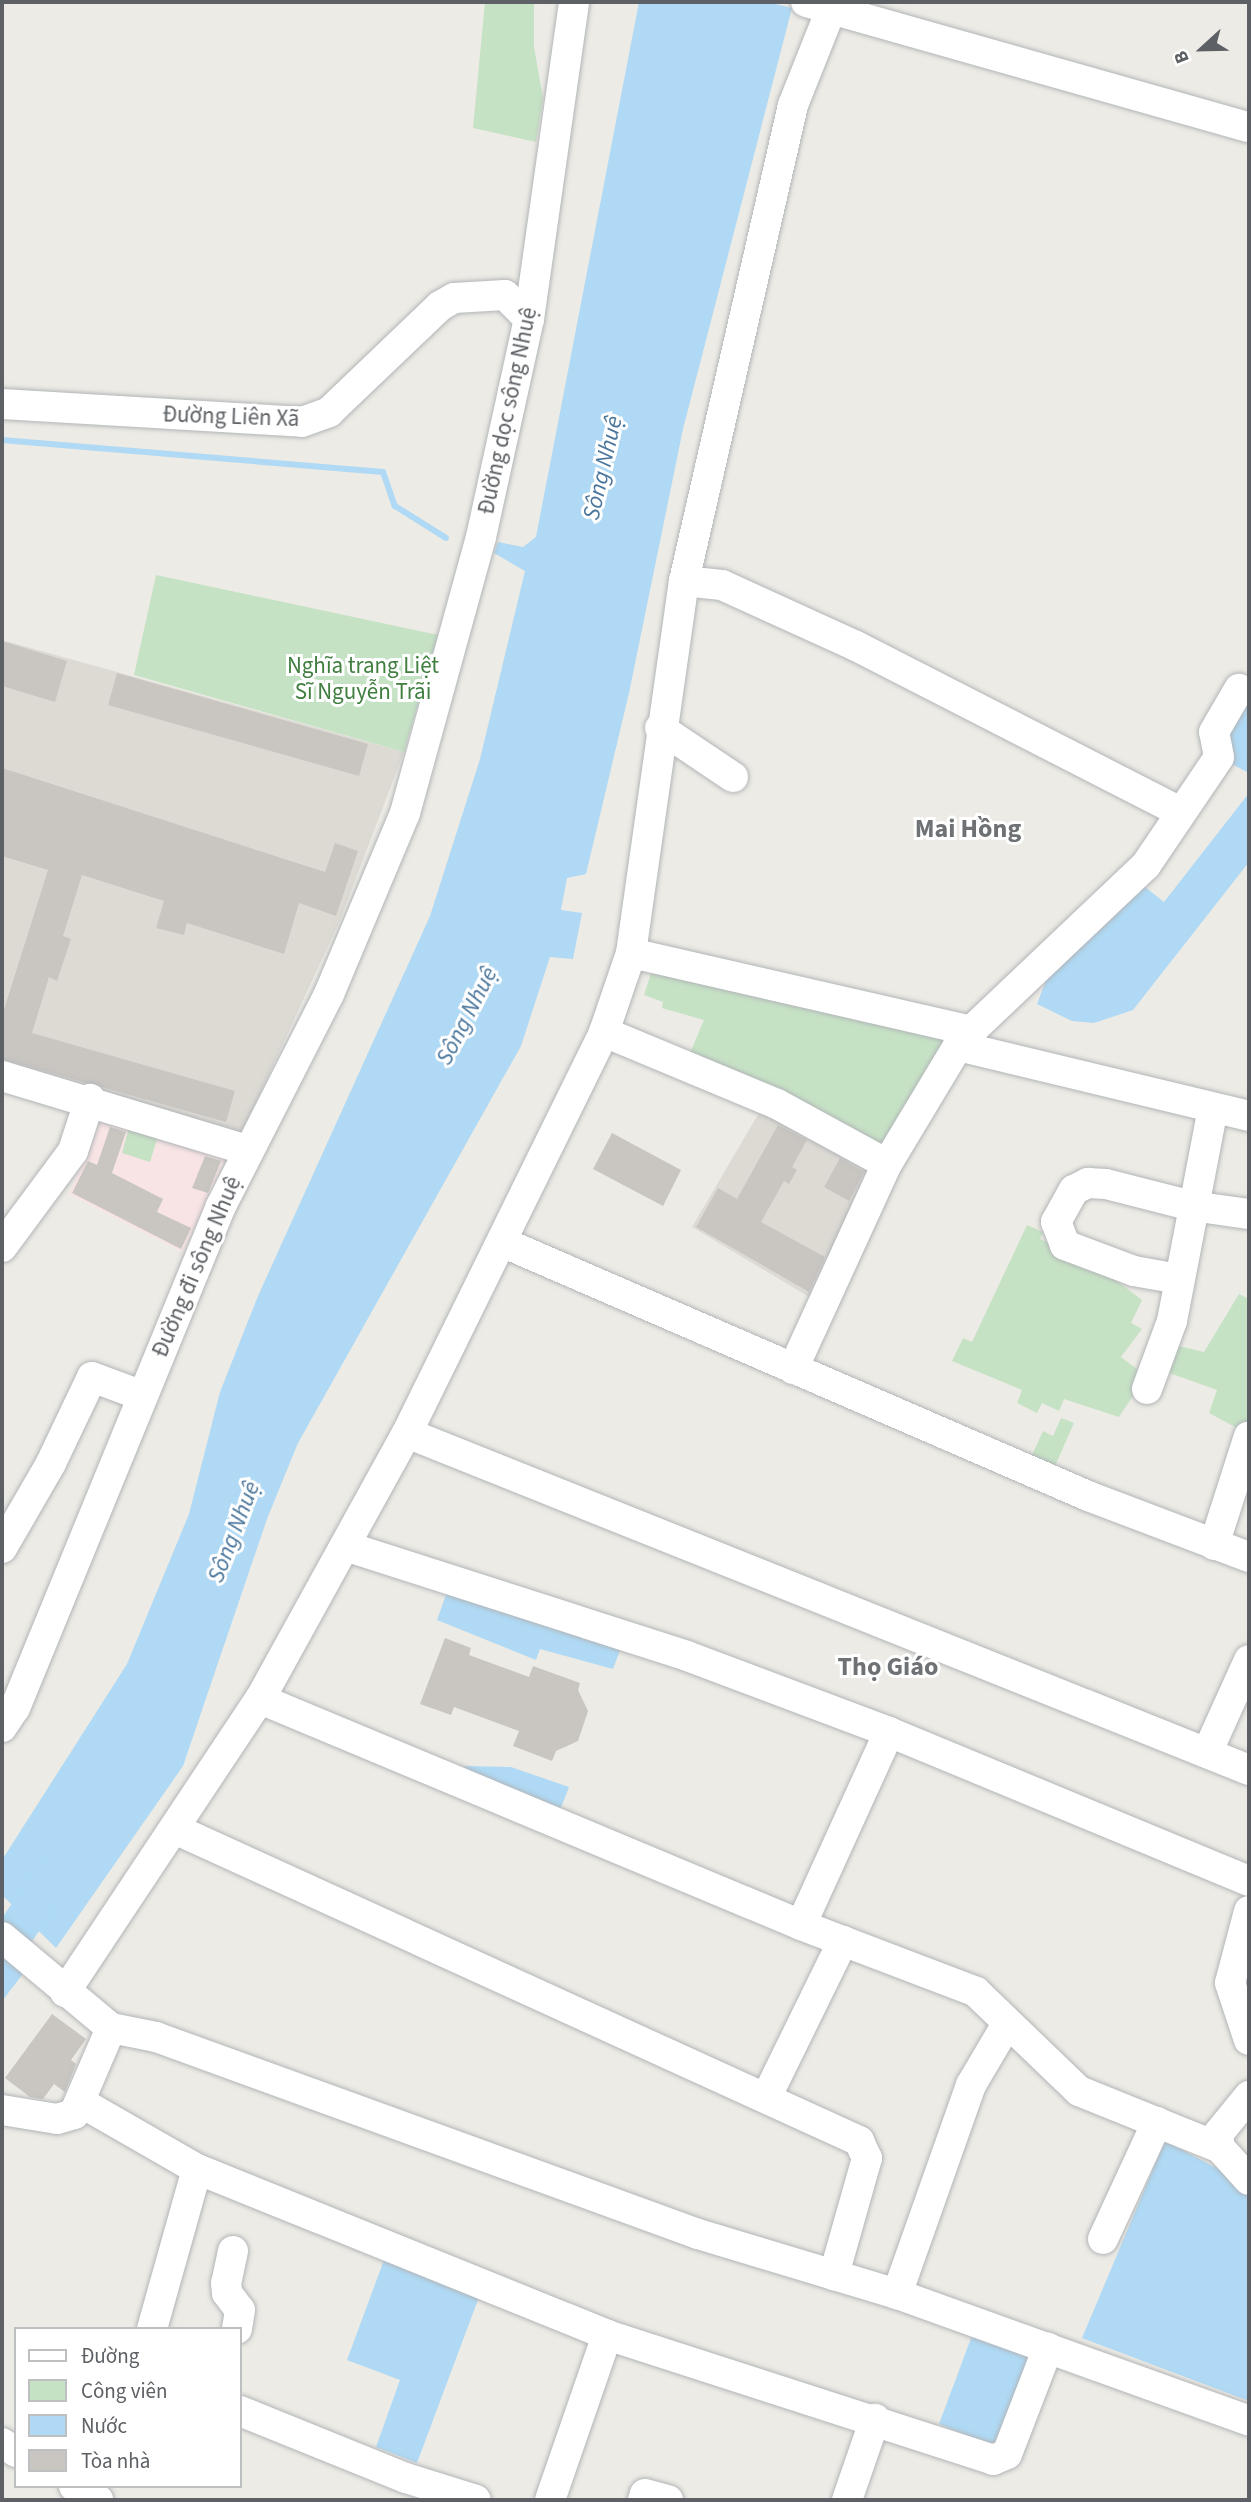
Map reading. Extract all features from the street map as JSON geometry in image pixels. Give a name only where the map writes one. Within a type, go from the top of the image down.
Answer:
[{"type":"street","name":"Đường dọc sông Nhuệ","points":[[405,813],[481,537],[529,319],[574,2]]},
{"type":"street","points":[[55,1984],[177,1830],[260,1699],[407,1433],[604,1032],[631,953],[660,728],[684,581],[793,105],[823,4],[1249,127]]},
{"type":"street","name":"Đường Liên Xã","points":[[2,404],[302,422],[329,412],[440,306],[454,298],[505,295],[529,319]]},
{"type":"street","points":[[684,581],[722,585],[856,646],[1181,812]]},
{"type":"street","points":[[793,1368],[887,1164],[964,1039],[1129,884],[1219,757],[1214,732],[1239,689]]},
{"type":"street","points":[[660,728],[733,777]]},
{"type":"street","name":"Đường đi sông Nhuệ","points":[[2,1727],[15,1708],[247,1150],[329,993],[405,813]]},
{"type":"street","points":[[631,953],[964,1039],[1213,1109],[1249,1116]]},
{"type":"street","points":[[604,1032],[777,1104],[887,1164]]},
{"type":"street","points":[[2,1076],[90,1099],[247,1150]]},
{"type":"street","points":[[2,1247],[73,1151],[90,1099]]},
{"type":"street","points":[[1147,1389],[1172,1321],[1192,1206],[1213,1109]]},
{"type":"street","points":[[1179,1279],[1134,1271],[1065,1245],[1056,1222],[1074,1190],[1088,1183],[1192,1206],[1249,1214]]},
{"type":"street","points":[[502,1242],[1087,1496],[1249,1558]]},
{"type":"street","points":[[2,1548],[51,1463],[92,1377],[143,1396]]},
{"type":"street","points":[[407,1433],[1249,1770]]},
{"type":"street","points":[[1214,1545],[1249,1436]]},
{"type":"street","points":[[345,1546],[687,1656],[889,1732],[1249,1881]]},
{"type":"street","points":[[1207,1753],[1249,1660]]},
{"type":"street","points":[[260,1699],[801,1925],[976,1992],[1079,2091],[1220,2148],[1249,2180]]},
{"type":"street","points":[[801,1925],[889,1732]]},
{"type":"street","points":[[177,1830],[766,2098],[865,2147],[867,2158],[834,2275]]},
{"type":"street","points":[[1249,1911],[1230,1983],[1249,2040]]},
{"type":"street","points":[[2,1937],[55,1984],[111,2028],[156,2037],[685,2230],[897,2294],[1249,2421]]},
{"type":"street","points":[[766,2098],[843,1941]]},
{"type":"street","points":[[897,2294],[971,2085],[1007,2024]]},
{"type":"street","points":[[2,2109],[57,2119],[74,2114],[82,2103],[111,2028]]},
{"type":"street","points":[[1220,2148],[1218,2134],[1249,2096]]},
{"type":"street","points":[[82,2103],[197,2169],[607,2334],[1001,2460],[1007,2454],[1048,2348]]},
{"type":"street","points":[[1103,2239],[1157,2122]]},
{"type":"street","points":[[153,2327],[197,2169]]},
{"type":"street","points":[[233,2251],[226,2283],[227,2293],[240,2309],[237,2327]]},
{"type":"street","points":[[550,2500],[607,2334]]},
{"type":"street","points":[[242,2412],[407,2478],[477,2500]]},
{"type":"street","points":[[847,2500],[875,2420]]},
{"type":"street","points":[[77,2488],[98,2500]]},
{"type":"street","points":[[643,2500],[645,2494],[668,2500]]},
{"type":"shaded area","points":[[2,640],[404,752],[340,920],[239,1139],[2,1064]]},
{"type":"shaded area","points":[[763,1106],[882,1166],[816,1301],[692,1227]]},
{"type":"shaded area","points":[[105,1114],[230,1151],[183,1252],[69,1194]]},
{"type":"green space","points":[[485,2],[534,2],[534,47],[543,98],[536,142],[473,128]]},
{"type":"green space","name":"Nghĩa trang Liệt Sĩ Nguyễn Trãi","points":[[156,575],[438,635],[404,752],[134,675]]},
{"type":"green space","points":[[654,964],[953,1043],[887,1154],[690,1053],[704,1020],[662,1008],[663,1002],[644,995]]},
{"type":"green space","points":[[130,1124],[159,1133],[150,1162],[122,1153]]},
{"type":"green space","points":[[1027,1225],[1043,1232],[1040,1239],[1089,1260],[1142,1300],[1131,1323],[1142,1329],[1121,1357],[1146,1376],[1119,1417],[1064,1399],[1059,1411],[1042,1403],[1037,1413],[1017,1403],[1022,1390],[952,1361],[963,1338],[972,1342]]},
{"type":"green space","points":[[1239,1294],[1249,1299],[1248,1434],[1209,1413],[1217,1390],[1164,1371],[1170,1344],[1204,1352]]},
{"type":"green space","points":[[1061,1418],[1074,1423],[1051,1475],[1028,1464],[1043,1431],[1053,1436]]},
{"type":"water","points":[[639,2],[767,2],[792,8],[683,429],[629,693],[586,874],[567,878],[561,910],[582,913],[573,959],[550,957],[521,1046],[298,1443],[267,1519],[183,1766],[56,1948],[2,1895],[2,1860],[127,1664],[189,1514],[220,1392],[258,1296],[430,916],[480,759],[525,571],[494,553],[498,542],[523,547],[536,537]]},
{"type":"water","points":[[1249,707],[1247,772],[1228,762],[1219,733],[1238,709]]},
{"type":"water","points":[[1249,793],[1249,862],[1133,1010],[1094,1023],[1072,1021],[1037,1004],[1050,970],[1145,887],[1164,902]]},
{"type":"water","points":[[448,1589],[622,1645],[613,1669],[540,1649],[536,1660],[437,1620]]},
{"type":"water","points":[[465,1766],[511,1767],[569,1787],[557,1818],[462,1780]]},
{"type":"water","points":[[2,1946],[26,1970],[2,2001]]},
{"type":"water","points":[[1165,2141],[1249,2185],[1249,2401],[1082,2338]]},
{"type":"water","points":[[387,2252],[482,2289],[417,2463],[376,2447],[400,2380],[347,2360]]},
{"type":"water","points":[[973,2333],[1029,2354],[1028,2372],[999,2441],[988,2444],[939,2424]]},
{"type":"building","points":[[2,641],[67,661],[55,702],[2,686]]},
{"type":"building","points":[[117,673],[368,744],[359,776],[108,705]]},
{"type":"building","points":[[2,768],[325,872],[335,843],[358,851],[336,916],[299,903],[284,954],[187,923],[184,935],[156,928],[164,901],[82,875],[63,936],[71,939],[57,981],[49,977],[32,1033],[235,1091],[226,1122],[2,1059],[2,1016],[48,870],[2,856]]},
{"type":"building","points":[[778,1125],[807,1140],[792,1167],[797,1170],[789,1184],[784,1181],[761,1222],[825,1257],[809,1292],[696,1227],[718,1188],[737,1199]]},
{"type":"building","points":[[110,1127],[126,1132],[112,1173],[163,1199],[157,1212],[191,1228],[181,1249],[72,1193],[88,1161],[97,1165]]},
{"type":"building","points":[[612,1133],[681,1170],[663,1206],[593,1169]]},
{"type":"building","points":[[205,1156],[221,1161],[208,1193],[192,1188]]},
{"type":"building","points":[[840,1158],[864,1172],[849,1201],[824,1187]]},
{"type":"building","points":[[445,1638],[471,1648],[469,1655],[529,1677],[533,1666],[580,1683],[578,1690],[588,1711],[578,1741],[556,1751],[552,1761],[513,1746],[519,1731],[454,1707],[451,1715],[420,1704]]},
{"type":"building","points":[[52,2014],[86,2039],[71,2060],[76,2064],[65,2092],[54,2084],[43,2099],[30,2097],[5,2078]]},
{"type":"waterway","points":[[2,440],[383,472],[395,506],[446,538]]},
{"type":"waterway","name":"Sông Nhuệ","points":[[2,1952],[54,1875]]},
{"type":"district","name":"Mai Hồng","points":[[968,829]]},
{"type":"district","name":"Thọ Giáo","points":[[888,1667]]}]
